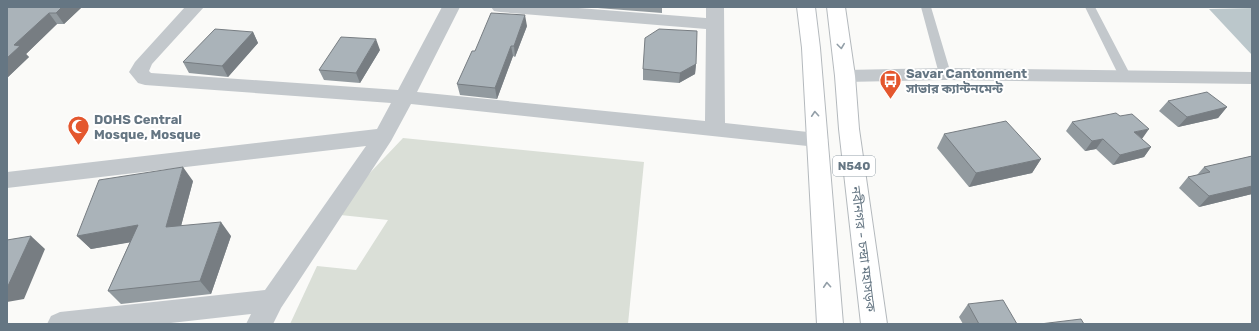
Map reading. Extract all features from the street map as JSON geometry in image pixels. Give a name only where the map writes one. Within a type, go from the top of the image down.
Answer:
[{"type":"highway","name":"N540","points":[[806,7],[811,48],[830,324]]},
{"type":"highway","name":"নবীনগর - চন্দ্রা মহাসড়ক","points":[[836,7],[845,76],[849,129],[874,324]]},
{"type":"street","points":[[195,7],[144,62],[139,72],[145,79],[406,97],[817,140]]},
{"type":"street","points":[[260,324],[272,300],[384,136],[406,97],[451,7]]},
{"type":"street","points":[[500,7],[715,16],[715,129]]},
{"type":"street","points":[[845,76],[945,74],[1252,78]]},
{"type":"street","points":[[7,180],[384,136]]},
{"type":"street","points":[[60,324],[272,300]]},
{"type":"lane","points":[[926,7],[945,74]]},
{"type":"lane","points":[[1090,7],[1125,76]]},
{"type":"shaded area","points":[[1252,8],[1252,55],[1209,9]]},
{"type":"shaded area","points":[[403,138],[644,162],[628,324],[290,324],[317,266],[356,270],[388,220],[331,214]]},
{"type":"building","points":[[7,7],[62,7],[56,13],[49,13],[14,45],[20,46],[7,58]]},
{"type":"building","points":[[491,13],[525,15],[514,46],[511,46],[495,88],[457,84],[472,51],[475,51]]},
{"type":"building","points":[[215,29],[253,32],[222,66],[183,62]]},
{"type":"building","points":[[659,29],[697,31],[696,64],[680,73],[643,69],[645,38]]},
{"type":"building","points":[[341,37],[376,39],[356,73],[319,70]]},
{"type":"building","points":[[1207,92],[1227,107],[1187,117],[1168,101]]},
{"type":"building","points":[[1116,113],[1120,116],[1132,114],[1149,129],[1134,132],[1151,147],[1120,155],[1103,139],[1092,141],[1072,122]]},
{"type":"building","points":[[1006,121],[1041,159],[976,173],[944,134]]},
{"type":"building","points":[[1252,156],[1252,186],[1209,196],[1188,177],[1210,172],[1204,167]]},
{"type":"building","points":[[183,167],[166,227],[221,222],[200,281],[108,291],[138,225],[77,236],[99,180]]},
{"type":"building","points":[[31,236],[8,286],[7,286],[7,240]]},
{"type":"building","points":[[1003,300],[1017,324],[979,324],[968,304]]},
{"type":"building","points":[[1081,319],[1084,324],[1040,324]]},
{"type":"place","name":"Savar Cantonment সাভার ক্যান্টনমেন্ট","points":[[891,100]]},
{"type":"place","name":"DOHS Central Mosque, Mosque","points":[[79,146]]}]
